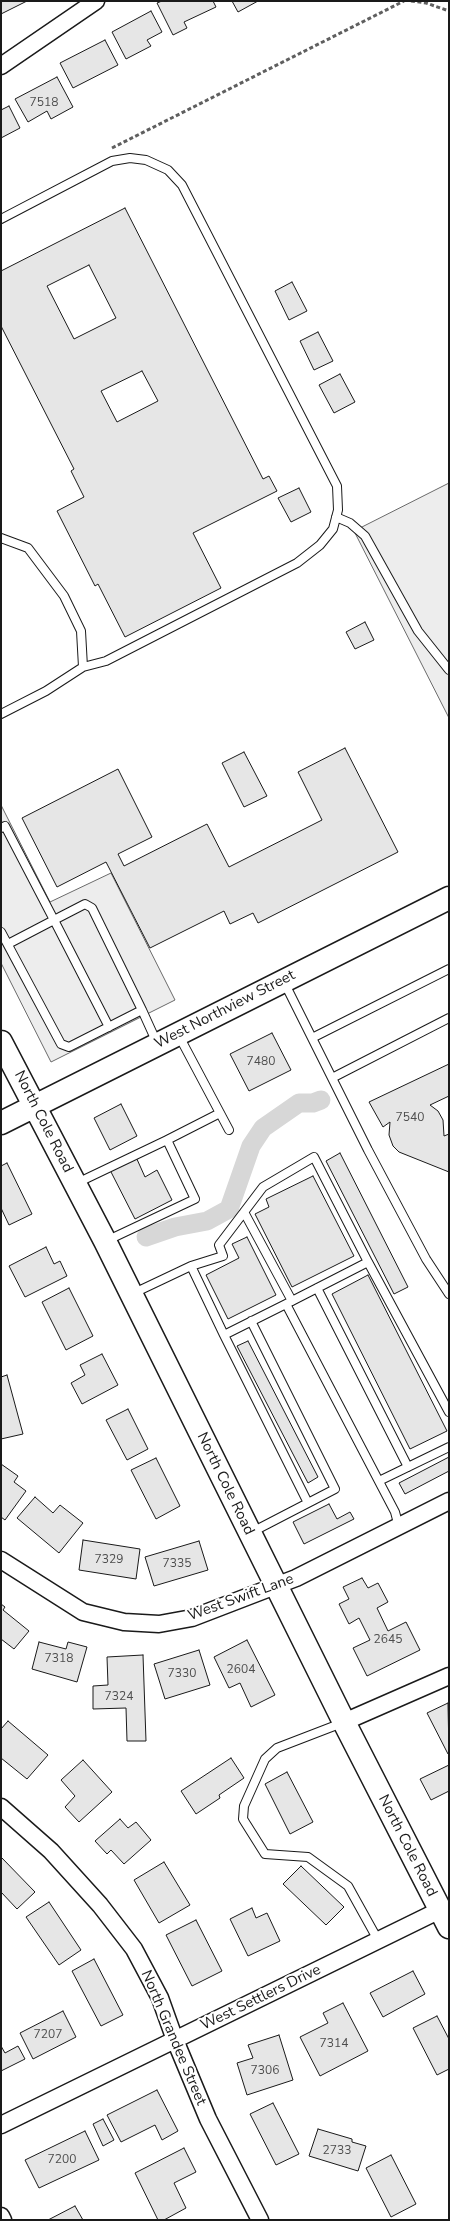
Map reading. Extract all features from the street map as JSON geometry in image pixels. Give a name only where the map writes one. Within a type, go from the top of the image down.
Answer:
[{"type":"main road","name":"West Northview Street","points":[[1,1122],[449,898]]},
{"type":"main road","name":"North Cole Road","points":[[1,1042],[105,1241],[275,1586],[444,1918]]},
{"type":"street","points":[[1,66],[96,1]]},
{"type":"street","name":"West Swift Lane","points":[[1,1560],[82,1612],[124,1622],[159,1624],[192,1618],[296,1578],[449,1502]]},
{"type":"street","points":[[344,1722],[449,1676]]},
{"type":"street","name":"North Grandee Street","points":[[1,1807],[51,1851],[100,1905],[134,1949],[160,1998],[175,2040],[208,2119],[260,2220]]},
{"type":"street","name":"West Settlers Drive","points":[[1,2125],[378,1941],[444,1918]]},
{"type":"street","points":[[1,2216],[3,2220]]},
{"type":"lane","points":[[1,219],[112,161],[130,158],[146,160],[168,170],[182,185],[337,486],[338,510],[332,528],[320,546],[297,563],[106,661],[84,667],[46,691],[1,714]]},
{"type":"lane","points":[[336,517],[350,523],[365,536],[418,631],[449,670]]},
{"type":"lane","points":[[1,538],[28,548],[45,568],[64,596],[81,631],[84,667]]},
{"type":"lane","points":[[2,824],[109,1027]]},
{"type":"lane","points":[[8,944],[85,904],[92,908],[157,1044]]},
{"type":"lane","points":[[1,932],[61,1044],[69,1047],[142,1010]]},
{"type":"lane","points":[[312,1038],[449,969]]},
{"type":"lane","points":[[283,981],[426,1260],[449,1294]]},
{"type":"lane","points":[[332,1078],[449,1018]]},
{"type":"lane","points":[[178,1034],[229,1130]]},
{"type":"lane","points":[[75,1184],[220,1113]]},
{"type":"lane","points":[[105,1241],[195,1199],[167,1140]]},
{"type":"lane","points":[[131,1294],[191,1266],[223,1256],[219,1245],[263,1187],[314,1157],[449,1412]]},
{"type":"lane","points":[[244,1212],[395,1512],[399,1527]]},
{"type":"lane","points":[[224,1335],[368,1262]]},
{"type":"lane","points":[[191,1266],[308,1503]]},
{"type":"lane","points":[[317,1288],[408,1467]]},
{"type":"lane","points":[[249,1533],[335,1489],[251,1321]]},
{"type":"lane","points":[[379,1481],[449,1447]]},
{"type":"lane","points":[[344,1722],[277,1748],[265,1759],[244,1806],[243,1819],[265,1854],[308,1857],[348,1886],[378,1941]]},
{"type":"path","points":[[111,148],[404,1]]},
{"type":"path","points":[[411,1],[426,3],[449,12]]},
{"type":"shaded area","points":[[449,483],[449,718],[354,531]]},
{"type":"shaded area","points":[[1,805],[50,902],[111,873],[175,1000],[51,1062],[1,963]]},
{"type":"building","points":[[1,1],[27,1],[1,14]]},
{"type":"building","points":[[162,1],[213,1],[216,7],[184,22],[187,28],[173,35],[157,3]]},
{"type":"building","points":[[232,1],[258,1],[238,12]]},
{"type":"building","points":[[151,11],[162,32],[147,40],[151,46],[126,59],[112,32]]},
{"type":"building","points":[[105,40],[118,65],[73,88],[60,63]]},
{"type":"building","points":[[57,77],[73,107],[51,119],[47,111],[28,122],[15,99]]},
{"type":"building","points":[[9,106],[20,128],[1,138],[1,110]]},
{"type":"building","points":[[125,208],[263,479],[269,476],[277,491],[193,533],[221,588],[125,637],[98,584],[95,586],[57,511],[84,497],[71,471],[74,469],[1,326],[1,271]],"holes":[[[89,265],[116,318],[74,339],[47,286]],[[142,371],[158,401],[117,422],[101,391]]]},
{"type":"building","points":[[292,282],[307,311],[289,320],[275,291]]},
{"type":"building","points":[[318,332],[333,361],[314,370],[300,341]]},
{"type":"building","points":[[340,374],[355,402],[334,413],[319,385]]},
{"type":"building","points":[[299,488],[311,512],[291,522],[278,498]]},
{"type":"building","points":[[365,622],[374,640],[355,649],[346,632]]},
{"type":"building","points":[[345,748],[398,852],[258,923],[253,913],[230,924],[224,911],[150,948],[106,862],[57,887],[22,818],[118,769],[152,837],[118,854],[124,866],[207,824],[229,867],[322,820],[298,772]]},
{"type":"building","points":[[244,752],[267,796],[244,807],[222,763]]},
{"type":"building","points":[[272,1033],[291,1070],[249,1091],[230,1054]]},
{"type":"building","points":[[449,1064],[449,1096],[430,1105],[438,1111],[443,1120],[444,1136],[449,1134],[449,1172],[399,1152],[393,1146],[389,1135],[390,1122],[383,1127],[369,1102]]},
{"type":"building","points":[[121,1104],[137,1136],[110,1150],[94,1118]]},
{"type":"building","points":[[340,1153],[408,1287],[394,1294],[326,1161]]},
{"type":"building","points":[[136,1157],[145,1177],[157,1170],[172,1200],[135,1219],[110,1170]]},
{"type":"building","points":[[7,1163],[32,1214],[9,1225],[1,1208],[1,1166]]},
{"type":"building","points":[[313,1176],[354,1256],[292,1287],[255,1214],[269,1207],[266,1199]]},
{"type":"building","points":[[247,1237],[276,1295],[228,1319],[206,1275],[239,1258],[232,1244]]},
{"type":"building","points":[[46,1247],[54,1264],[60,1261],[67,1276],[25,1297],[9,1266]]},
{"type":"building","points":[[368,1275],[447,1431],[410,1449],[332,1294]]},
{"type":"building","points":[[69,1288],[93,1336],[66,1350],[42,1302]]},
{"type":"building","points":[[248,1341],[318,1477],[308,1483],[237,1346]]},
{"type":"building","points":[[102,1354],[118,1385],[82,1404],[71,1383],[85,1375],[80,1365]]},
{"type":"building","points":[[7,1375],[23,1434],[1,1439],[1,1377]]},
{"type":"building","points":[[128,1409],[148,1449],[127,1460],[106,1420]]},
{"type":"building","points":[[449,1457],[449,1471],[405,1494],[399,1483]]},
{"type":"building","points":[[156,1458],[180,1506],[156,1519],[131,1470]]},
{"type":"building","points":[[1,1464],[18,1476],[14,1482],[26,1491],[5,1520],[1,1517]]},
{"type":"building","points":[[35,1497],[53,1513],[60,1505],[83,1523],[59,1553],[17,1518]]},
{"type":"building","points":[[329,1504],[337,1519],[350,1512],[354,1519],[304,1544],[293,1522]]},
{"type":"building","points":[[83,1540],[140,1549],[136,1579],[79,1570]]},
{"type":"building","points":[[199,1541],[208,1570],[154,1586],[145,1557]]},
{"type":"building","points":[[362,1578],[368,1588],[378,1583],[388,1602],[377,1608],[388,1631],[406,1622],[420,1650],[367,1676],[353,1648],[370,1640],[359,1618],[349,1624],[339,1604],[349,1599],[343,1587]]},
{"type":"building","points":[[1,1604],[5,1607],[3,1610],[29,1631],[14,1649],[1,1639]]},
{"type":"building","points":[[247,1640],[275,1695],[251,1707],[240,1683],[229,1688],[214,1657]]},
{"type":"building","points":[[39,1642],[66,1649],[68,1642],[87,1647],[77,1682],[32,1669]]},
{"type":"building","points":[[199,1650],[210,1685],[165,1699],[154,1664]]},
{"type":"building","points":[[143,1655],[146,1741],[127,1741],[126,1708],[93,1709],[93,1686],[108,1685],[107,1657]]},
{"type":"building","points":[[448,1703],[449,1754],[427,1713]]},
{"type":"building","points":[[8,1721],[48,1755],[27,1779],[1,1758],[1,1729]]},
{"type":"building","points":[[231,1758],[244,1778],[219,1795],[220,1798],[196,1814],[181,1791]]},
{"type":"building","points":[[83,1760],[112,1792],[79,1822],[65,1807],[75,1796],[61,1780]]},
{"type":"building","points":[[449,1765],[449,1791],[431,1800],[420,1779]]},
{"type":"building","points":[[287,1772],[313,1822],[290,1834],[265,1784]]},
{"type":"building","points":[[120,1819],[128,1828],[136,1822],[151,1840],[124,1864],[111,1850],[107,1854],[95,1841]]},
{"type":"building","points":[[1,1857],[35,1892],[17,1909],[1,1892]]},
{"type":"building","points":[[164,1862],[190,1905],[159,1923],[134,1880]]},
{"type":"building","points":[[301,1866],[344,1907],[326,1925],[283,1884]]},
{"type":"building","points":[[49,1902],[81,1950],[59,1965],[26,1917]]},
{"type":"building","points":[[252,1908],[256,1918],[267,1913],[280,1941],[248,1956],[230,1919]]},
{"type":"building","points":[[196,1920],[222,1971],[192,1986],[166,1935]]},
{"type":"building","points":[[94,1959],[123,2015],[101,2026],[72,1971]]},
{"type":"building","points":[[413,1971],[425,1994],[383,2017],[370,1993]]},
{"type":"building","points":[[343,2003],[368,2051],[320,2076],[300,2037],[328,2023],[323,2013]]},
{"type":"building","points":[[63,2011],[76,2037],[33,2059],[20,2033]]},
{"type":"building","points":[[437,2016],[449,2039],[449,2069],[437,2075],[413,2028]]},
{"type":"building","points":[[279,2035],[293,2080],[247,2095],[237,2063],[253,2058],[248,2045]]},
{"type":"building","points":[[1,2046],[5,2053],[18,2046],[25,2059],[1,2071]]},
{"type":"building","points":[[157,2090],[178,2131],[162,2140],[155,2125],[121,2142],[107,2115]]},
{"type":"building","points":[[273,2103],[299,2154],[276,2165],[250,2114]]},
{"type":"building","points":[[103,2119],[114,2140],[103,2146],[93,2124]]},
{"type":"building","points":[[318,2129],[352,2139],[352,2142],[366,2146],[358,2171],[309,2156]]},
{"type":"building","points":[[85,2131],[99,2160],[39,2188],[25,2160]]},
{"type":"building","points":[[184,2148],[196,2172],[174,2183],[186,2208],[164,2220],[158,2220],[135,2173]]},
{"type":"building","points":[[391,2155],[416,2204],[391,2217],[366,2168]]},
{"type":"building","points":[[75,2206],[83,2220],[48,2220]]},
{"type":"waterway","points":[[146,1237],[175,1227],[207,1221],[229,1209],[251,1146],[263,1128],[299,1103],[313,1103],[321,1100]]}]
